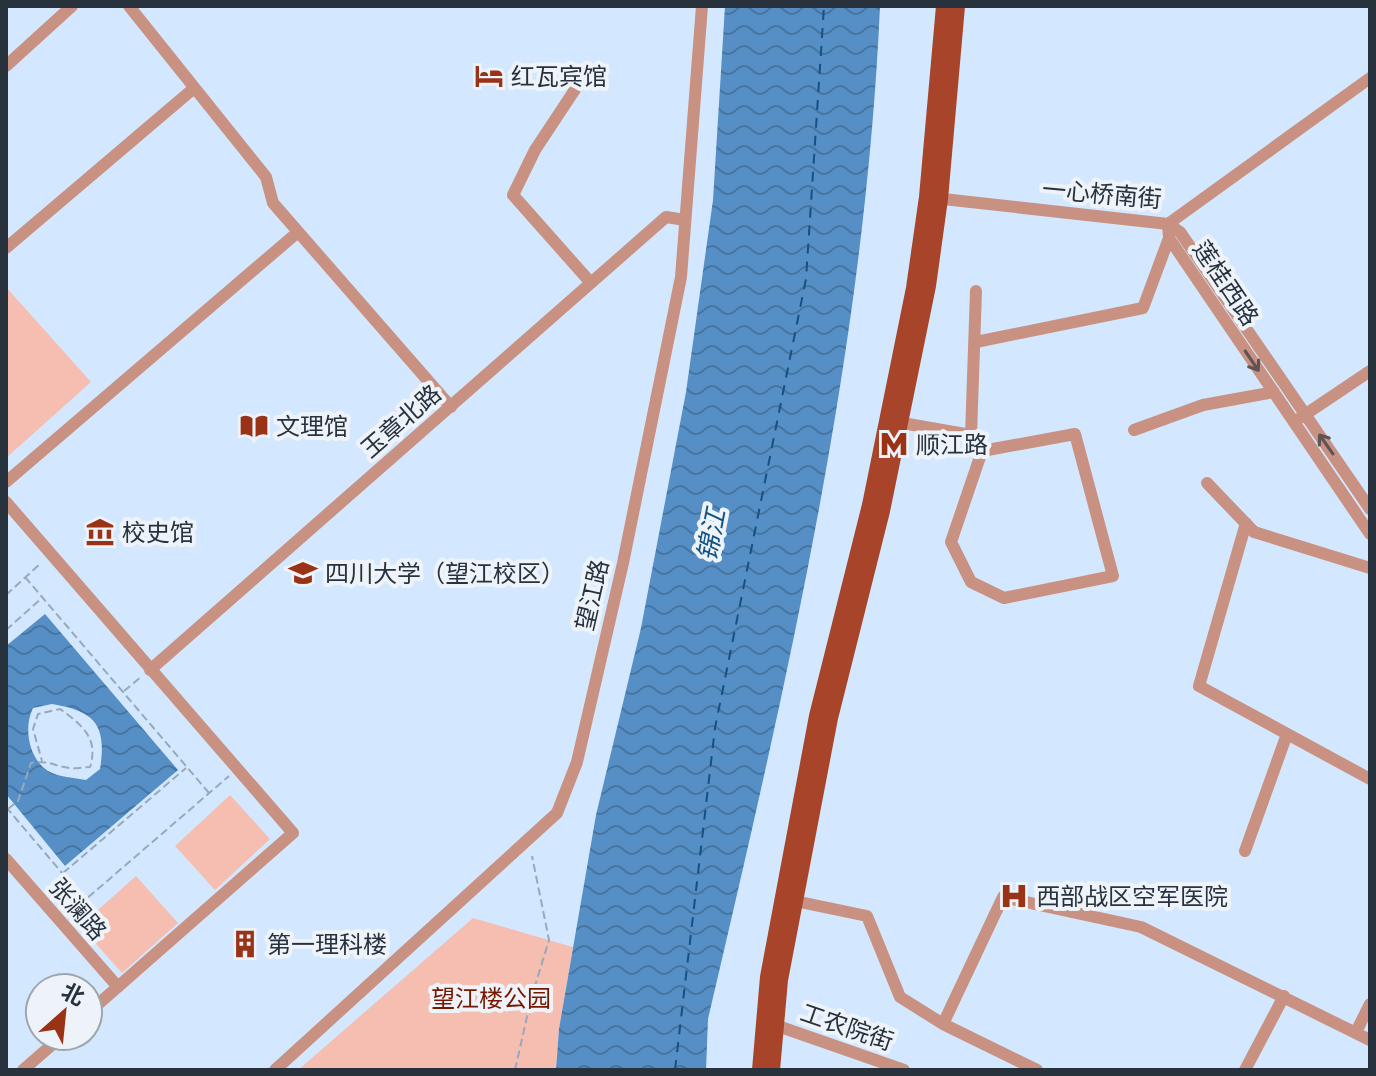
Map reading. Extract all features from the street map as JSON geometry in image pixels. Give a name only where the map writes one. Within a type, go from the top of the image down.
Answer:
[{"type":"main road","points":[[772,1070],[778,993],[830,718],[902,423],[928,286],[944,6]]},
{"type":"main road","points":[[760,1070],[763,1005],[817,716],[850,591],[893,401],[934,198],[957,6]]},
{"type":"street","points":[[6,66],[72,6]]},
{"type":"street","points":[[129,6],[266,177],[273,203],[451,407]]},
{"type":"street","name":"望江路","points":[[275,1070],[557,813],[577,762],[623,563],[681,277],[702,6]]},
{"type":"street","name":"一心桥南街","points":[[934,198],[1169,231],[1370,78]]},
{"type":"street","points":[[576,88],[535,150],[513,195],[591,283]]},
{"type":"street","points":[[6,248],[193,89]]},
{"type":"street","name":"玉章北路","points":[[150,670],[666,217],[685,220]]},
{"type":"street","points":[[976,342],[1143,308],[1169,231]]},
{"type":"street","name":"莲桂西路","points":[[1169,231],[1274,392],[1300,418],[1370,509]]},
{"type":"street","name":"莲桂西路","points":[[1169,231],[1180,232],[1300,418],[1370,534]]},
{"type":"street","points":[[6,482],[298,232]]},
{"type":"street","points":[[976,291],[971,435],[982,451]]},
{"type":"street","points":[[1300,418],[1370,371]]},
{"type":"street","points":[[1134,430],[1203,405],[1274,392]]},
{"type":"street","points":[[902,423],[971,435]]},
{"type":"street","points":[[1075,434],[1113,576],[1004,598],[971,582],[951,542],[982,451],[1075,434]]},
{"type":"street","points":[[1207,483],[1254,532],[1370,568]]},
{"type":"street","points":[[6,502],[293,833],[104,999]]},
{"type":"street","points":[[1246,523],[1199,686],[1370,779]]},
{"type":"street","points":[[1245,851],[1287,734]]},
{"type":"street","name":"张澜路","points":[[6,859],[118,987]]},
{"type":"street","points":[[943,1024],[1003,897],[1141,927],[1370,1040]]},
{"type":"street","points":[[795,901],[867,916],[900,997],[943,1024],[1037,1070]]},
{"type":"street","points":[[1245,1070],[1284,996]]},
{"type":"street","points":[[1356,1032],[1370,1004]]},
{"type":"street","name":"工农院街","points":[[775,1025],[904,1070]]},
{"type":"street","points":[[23,1070],[44,1052]]},
{"type":"path","points":[[6,595],[50,554]]},
{"type":"path","points":[[25,577],[209,793]]},
{"type":"path","points":[[6,630],[43,597]]},
{"type":"path","points":[[123,692],[150,670]]},
{"type":"path","points":[[42,761],[33,729],[38,714],[60,709],[84,726],[95,753],[90,767],[68,768],[47,760],[42,761],[31,763],[18,801],[7,808],[85,900]]},
{"type":"path","points":[[63,873],[187,768]]},
{"type":"path","points":[[60,922],[237,769]]},
{"type":"path","points":[[515,1070],[531,999],[549,940],[528,839]]},
{"type":"green space","points":[[6,287],[91,382],[6,458]]},
{"type":"green space","points":[[230,795],[270,839],[215,890],[175,846]]},
{"type":"green space","points":[[136,876],[178,923],[122,973],[80,926]]},
{"type":"green space","name":"望江楼公园","points":[[473,918],[573,947],[559,1029],[556,1070],[298,1070]]},
{"type":"water","name":"锦江","points":[[725,6],[880,6],[872,135],[840,390],[793,642],[708,1019],[706,1070],[556,1070],[559,1029],[596,815],[641,628],[686,392],[713,200]]},
{"type":"water","points":[[45,614],[178,770],[65,866],[6,794],[6,646]],"holes":[[[52,704],[88,716],[95,723],[102,741],[100,769],[86,780],[48,771],[32,751],[28,725],[33,708]]]},
{"type":"ferry route","points":[[675,1070],[715,728],[806,279],[824,6]]},
{"type":"place","name":"红瓦宾馆","points":[[489,76]]},
{"type":"place","name":"文理馆","points":[[254,426]]},
{"type":"place","name":"顺江路","points":[[894,444]]},
{"type":"place","name":"校史馆","points":[[100,532]]},
{"type":"place","name":"四川大学（望江校区）","points":[[303,573]]},
{"type":"place","name":"西部战区空军医院","points":[[1014,896]]},
{"type":"place","name":"第一理科楼","points":[[245,944]]}]
